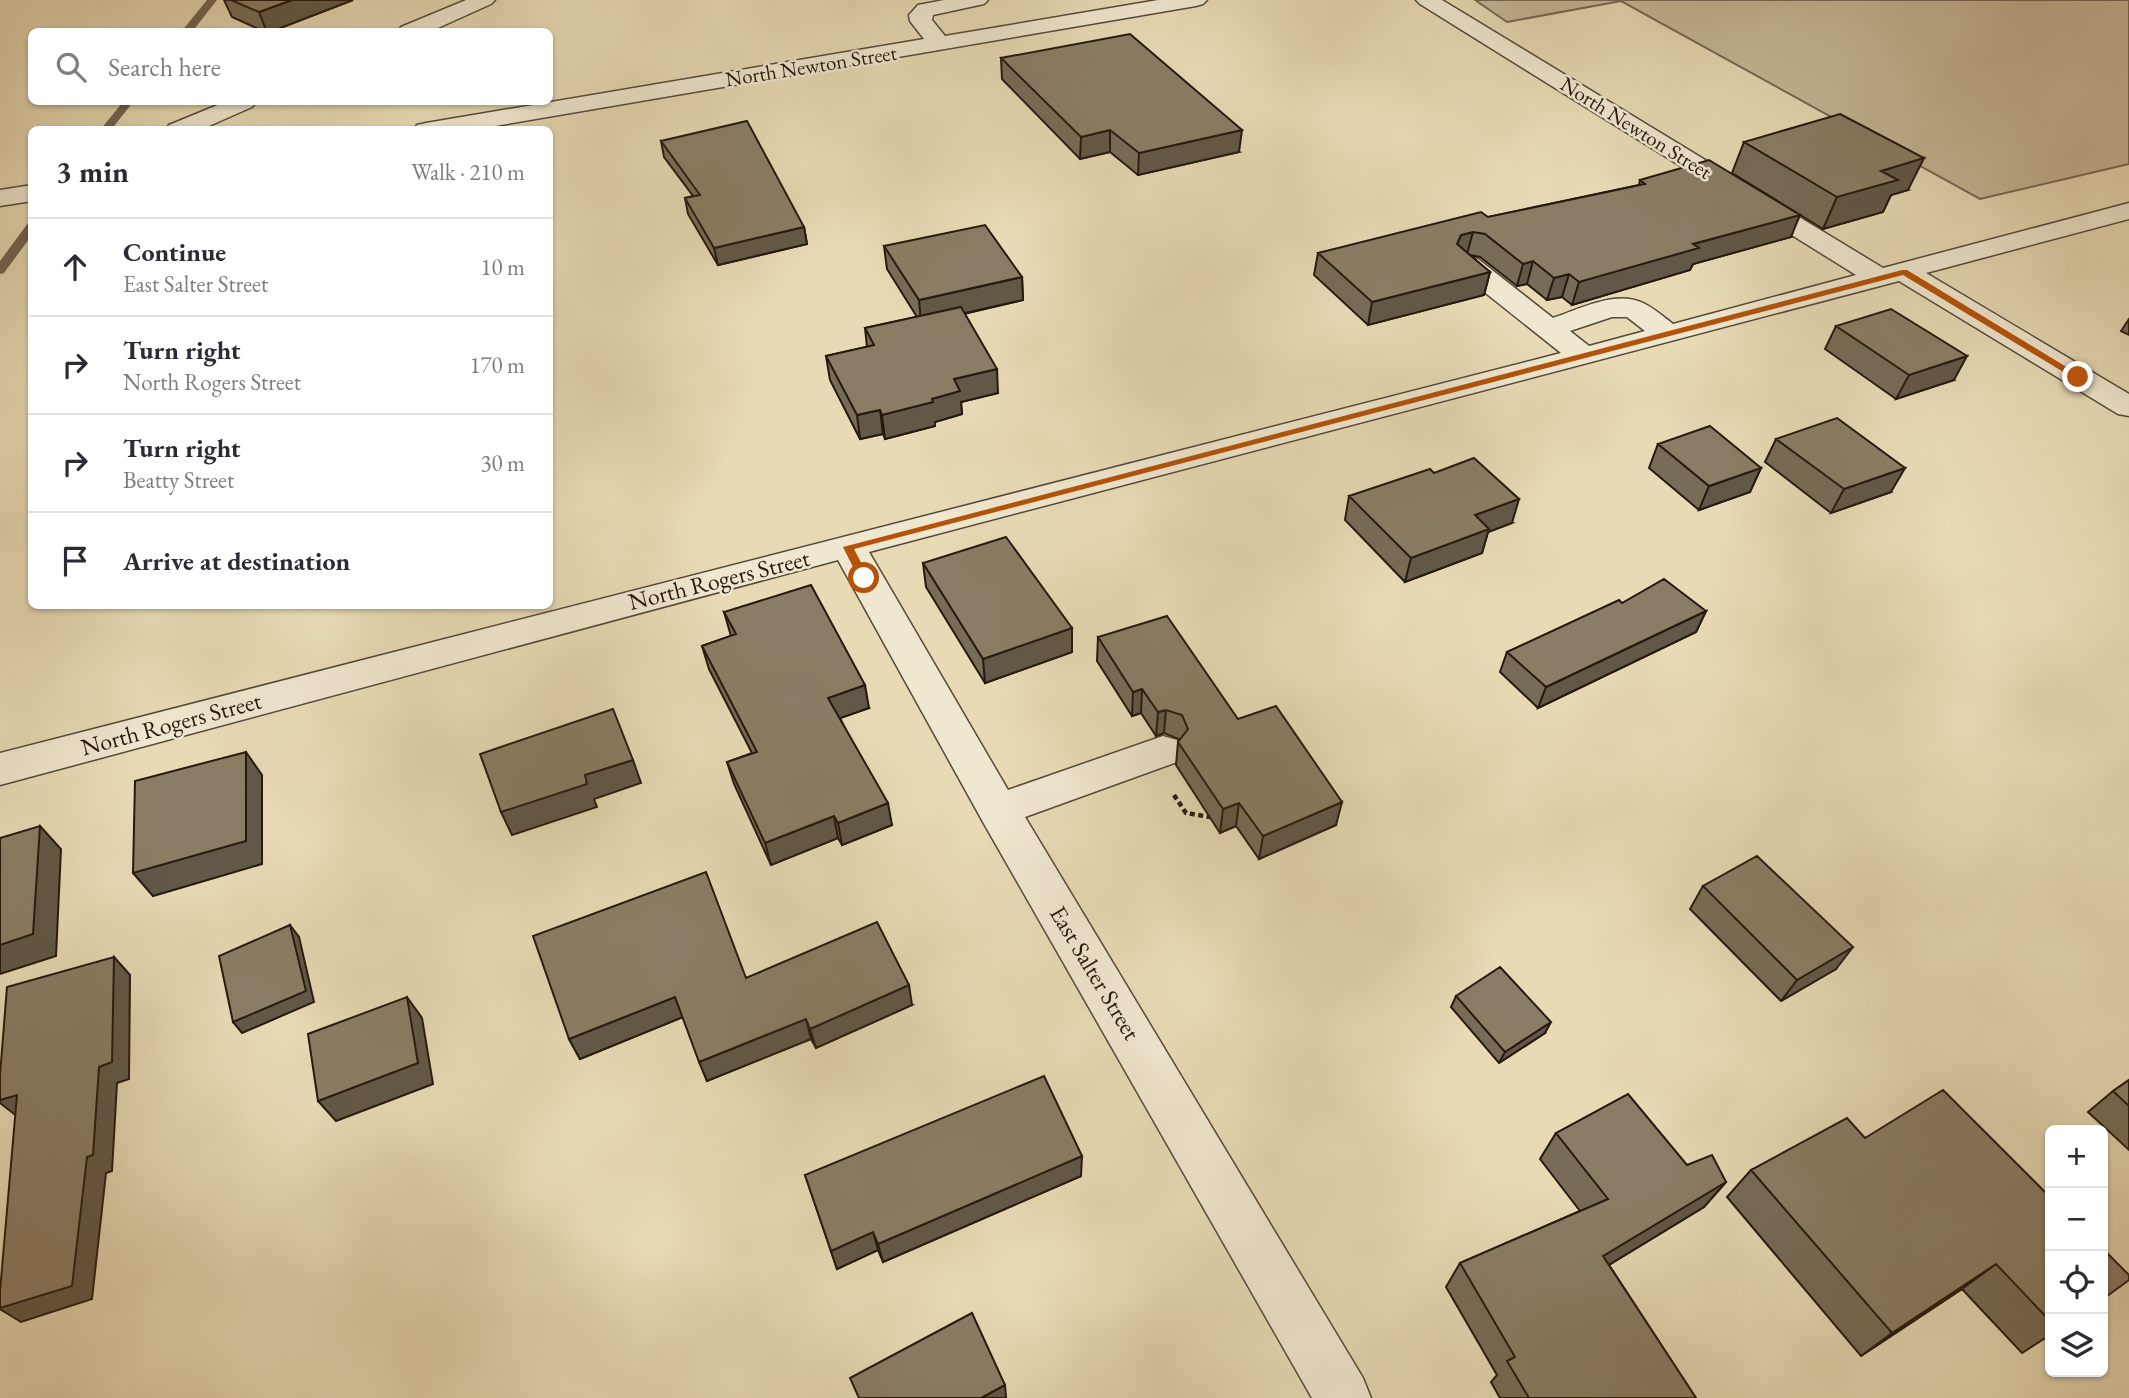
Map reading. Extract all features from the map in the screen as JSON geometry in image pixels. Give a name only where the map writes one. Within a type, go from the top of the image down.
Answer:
[{"type":"street","points":[[418,28],[485,0]]},
{"type":"street","points":[[912,7],[926,10],[977,0]]},
{"type":"street","name":"North Newton Street","points":[[450,126],[1196,0]]},
{"type":"street","name":"North Newton Street","points":[[1427,0],[1892,275],[2129,407]]},
{"type":"street","points":[[912,7],[940,44]]},
{"type":"street","points":[[187,126],[237,105]]},
{"type":"street","name":"North Rogers Street","points":[[0,769],[1668,334],[2129,211]]},
{"type":"street","points":[[1468,265],[1583,356]]},
{"type":"street","points":[[1549,330],[1609,308],[1634,309],[1668,334]]},
{"type":"street","name":"East Salter Street","points":[[848,547],[1343,1398]]},
{"type":"street","points":[[999,810],[1163,751]]},
{"type":"shaded area","points":[[1475,0],[2129,0],[2129,164],[1980,199],[1621,1],[1507,22]]},
{"type":"building","points":[[231,0],[292,0],[259,12]]},
{"type":"building","points":[[1130,34],[1242,130],[1139,153],[1110,130],[1081,137],[1001,58]]},
{"type":"building","points":[[1840,114],[1924,158],[1881,171],[1898,180],[1837,197],[1744,142]]},
{"type":"building","points":[[747,121],[804,227],[714,248],[685,198],[700,195],[661,141]]},
{"type":"building","points":[[1709,160],[1800,215],[1693,244],[1699,248],[1579,282],[1569,274],[1554,278],[1533,261],[1523,264],[1485,234],[1473,232],[1461,235],[1457,244],[1490,272],[1372,302],[1318,253],[1481,212],[1488,217],[1645,184],[1640,180]]},
{"type":"building","points":[[985,225],[1022,277],[919,300],[884,246]]},
{"type":"building","points":[[961,307],[997,369],[954,379],[960,391],[932,399],[933,402],[882,415],[880,410],[857,415],[826,356],[874,345],[865,328]]},
{"type":"building","points":[[1891,309],[1967,356],[1909,375],[1836,326]]},
{"type":"building","points":[[1837,418],[1905,468],[1844,489],[1776,439]]},
{"type":"building","points":[[1710,426],[1761,468],[1709,486],[1658,444]]},
{"type":"building","points":[[1474,458],[1519,499],[1475,515],[1489,529],[1411,558],[1349,496],[1430,469],[1434,473]]},
{"type":"building","points":[[1006,537],[1072,628],[983,659],[923,563]]},
{"type":"building","points":[[1664,579],[1706,611],[1546,687],[1507,652],[1619,600],[1622,603]]},
{"type":"building","points":[[811,585],[865,685],[828,698],[888,803],[838,823],[834,816],[765,843],[727,762],[757,752],[702,646],[736,634],[724,612]]},
{"type":"building","points":[[1167,616],[1238,719],[1276,706],[1342,802],[1263,836],[1239,803],[1223,809],[1178,742],[1188,729],[1182,715],[1166,710],[1158,712],[1142,689],[1133,692],[1098,637]]},
{"type":"building","points":[[613,709],[633,760],[585,775],[587,784],[501,812],[480,754]]},
{"type":"building","points":[[246,752],[246,841],[133,873],[135,781]]},
{"type":"building","points":[[40,826],[33,934],[0,945],[0,838]]},
{"type":"building","points":[[1757,856],[1853,947],[1797,980],[1703,886]]},
{"type":"building","points":[[706,872],[746,978],[877,922],[909,985],[810,1029],[806,1019],[699,1062],[675,997],[569,1039],[533,936]]},
{"type":"building","points":[[290,925],[306,991],[233,1022],[219,956]]},
{"type":"building","points":[[114,957],[112,1062],[99,1067],[93,1155],[87,1157],[72,1286],[0,1308],[17,1095],[0,1100],[7,987]]},
{"type":"building","points":[[1500,967],[1551,1022],[1505,1052],[1456,996]]},
{"type":"building","points":[[407,997],[418,1063],[318,1101],[308,1034]]},
{"type":"building","points":[[1044,1076],[1082,1156],[878,1244],[873,1232],[831,1251],[805,1175]]},
{"type":"building","points":[[2129,1080],[2129,1106],[2113,1091]]},
{"type":"building","points":[[1943,1090],[2045,1192],[2045,1316],[1996,1264],[1892,1333],[1751,1170],[1847,1118],[1865,1138]]},
{"type":"building","points":[[1628,1094],[1687,1165],[1712,1155],[1726,1182],[1603,1256],[1696,1398],[1529,1398],[1507,1361],[1515,1357],[1460,1263],[1608,1199],[1556,1133]]},
{"type":"building","points":[[2108,1254],[2129,1275],[2129,1280],[2108,1295]]},
{"type":"building","points":[[972,1313],[1005,1385],[981,1398],[859,1398],[850,1378]]},
{"type":"waterway","points":[[189,28],[212,0]]},
{"type":"waterway","points":[[108,126],[126,105]]},
{"type":"waterway","points":[[0,270],[28,232]]},
{"type":"route","points":[[864,578],[848,547],[1905,272],[2078,377]]}]
